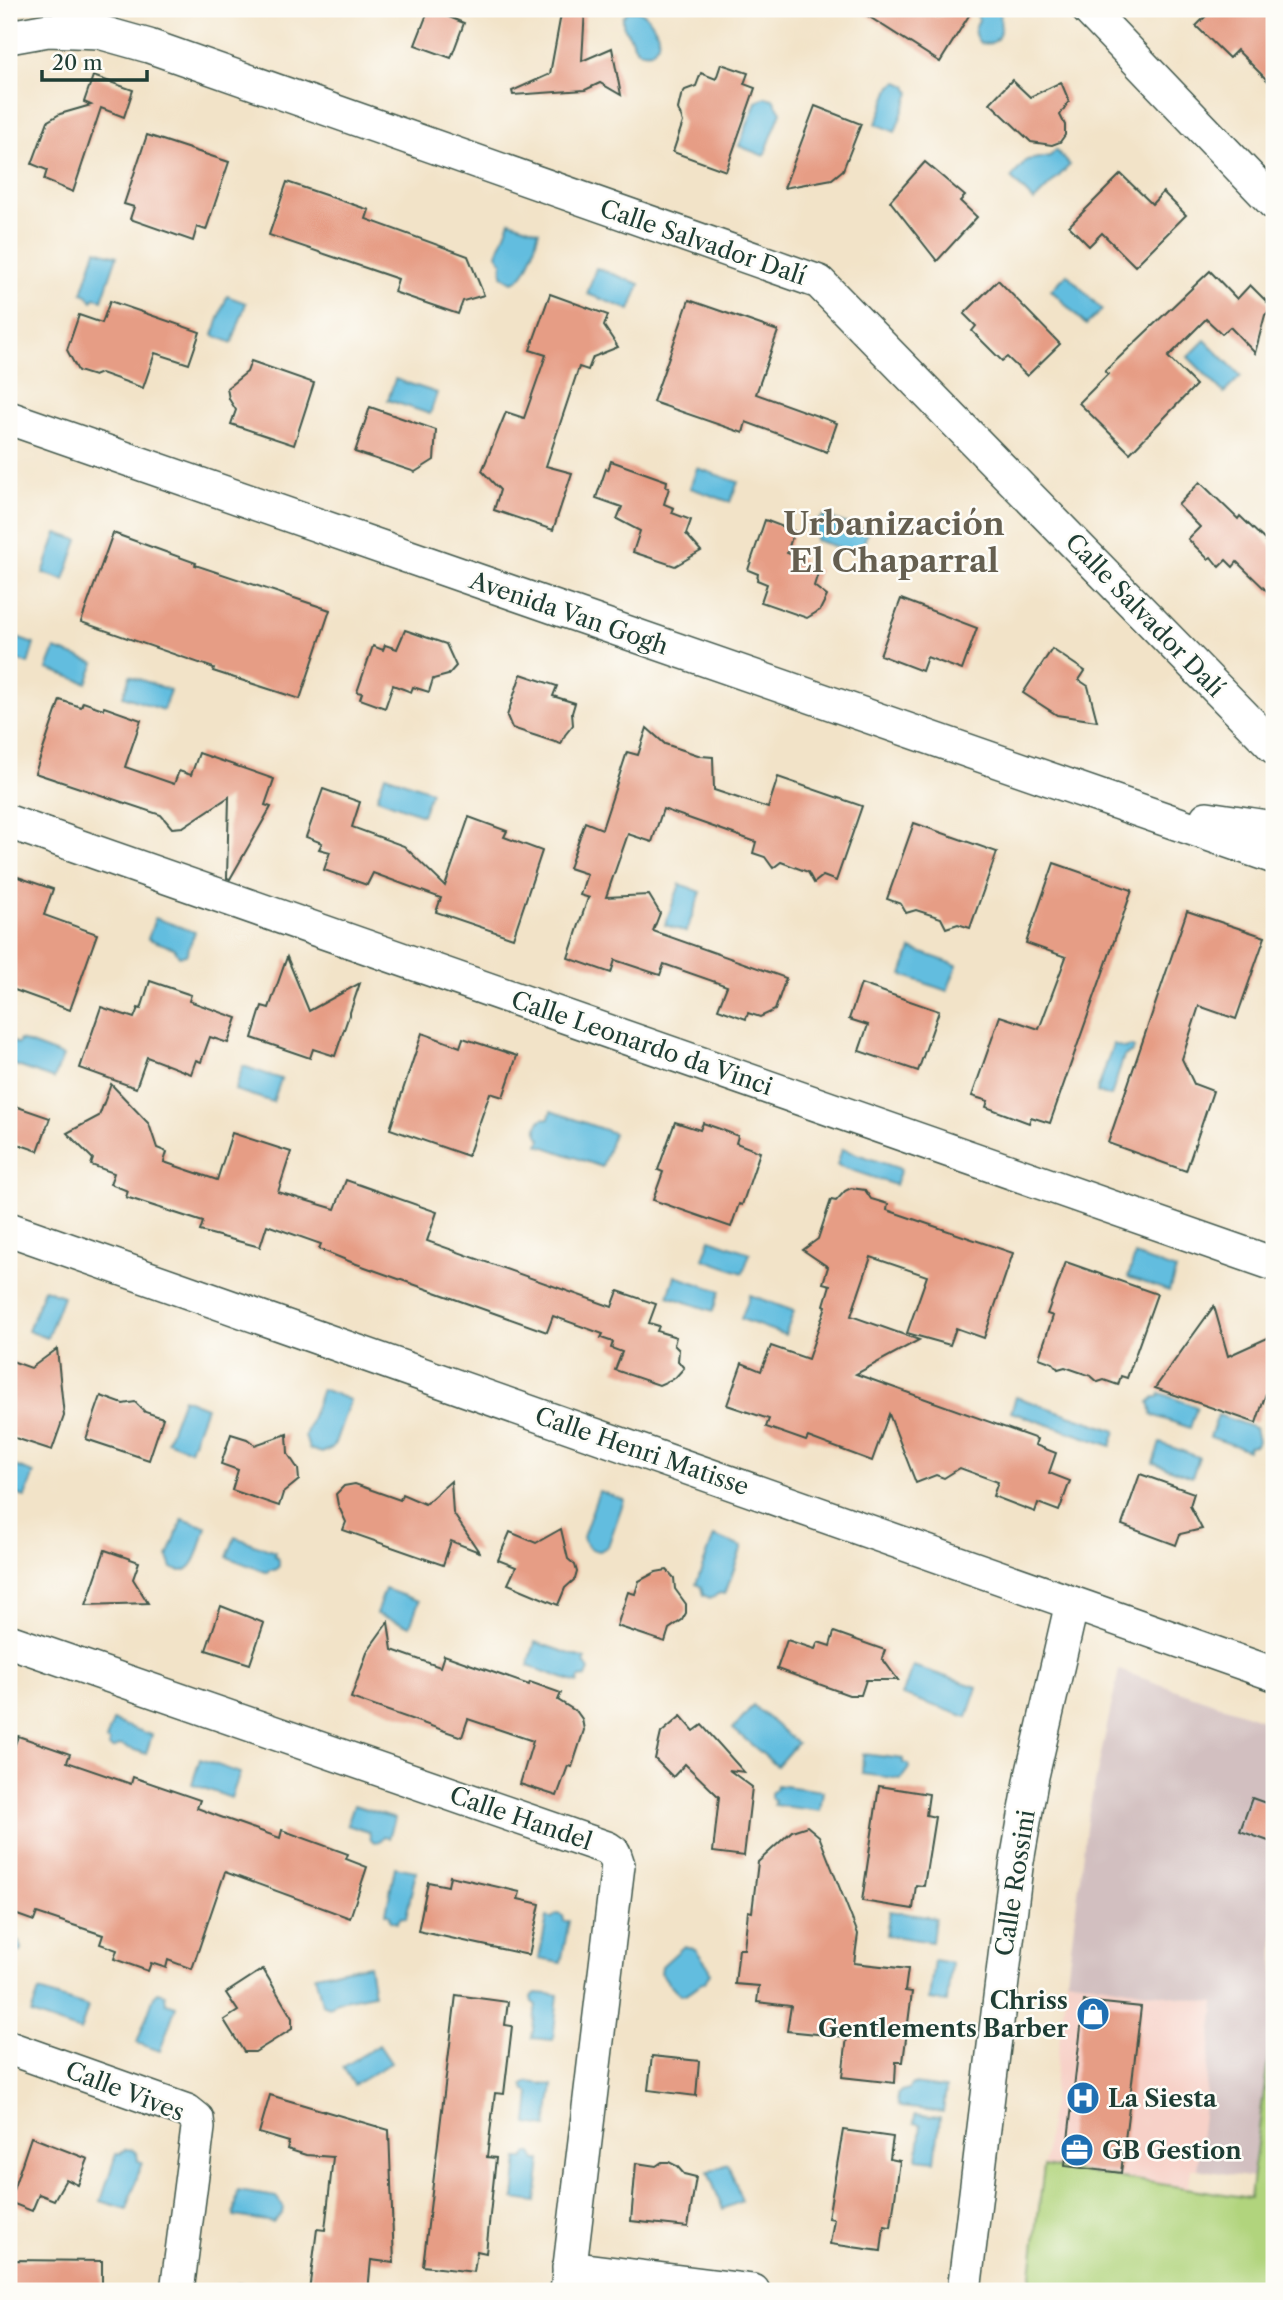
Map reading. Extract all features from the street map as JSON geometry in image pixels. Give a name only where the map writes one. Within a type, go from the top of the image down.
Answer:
[{"type":"street","points":[[1088,9],[1274,202]]},
{"type":"street","name":"Calle Salvador Dalí","points":[[9,37],[48,30],[99,32],[149,46],[819,282],[1274,747]]},
{"type":"street","name":"Avenida Van Gogh","points":[[9,418],[1274,857]]},
{"type":"street","name":"Avenida Van Gogh","points":[[1130,808],[1274,828]]},
{"type":"street","name":"Calle Leonardo da Vinci","points":[[9,822],[1274,1264]]},
{"type":"street","name":"Calle Henri Matisse","points":[[9,1229],[1274,1674]]},
{"type":"street","name":"Calle Rossini","points":[[964,2291],[1016,1867],[1032,1776],[1072,1603]]},
{"type":"street","name":"Calle Handel","points":[[9,1640],[594,1843],[614,1853],[618,1865],[568,2280]]},
{"type":"street","name":"Calle Vives","points":[[9,2048],[187,2111],[197,2119],[177,2291]]},
{"type":"street","points":[[568,2280],[753,2291]]},
{"type":"shaded area","points":[[1119,1670],[1274,1724],[1274,2013],[1253,2178],[1197,2169],[1215,2003],[1067,1979],[1087,1820]]},
{"type":"shaded area","points":[[1067,1979],[1215,2003],[1197,2169],[1191,2169],[1188,2189],[1044,2166]]},
{"type":"green space","points":[[1274,2013],[1274,2291],[1029,2291],[1044,2166],[1250,2198]]},
{"type":"water","points":[[975,9],[1000,9],[999,34],[993,42],[980,43],[976,37],[975,29],[979,20]]},
{"type":"water","points":[[637,10],[649,19],[657,34],[658,43],[651,52],[639,51],[624,26],[623,17],[628,11]]},
{"type":"water","points":[[898,82],[907,86],[910,93],[895,132],[876,124],[891,86]]},
{"type":"water","points":[[765,97],[773,99],[781,112],[764,156],[739,146],[756,102]]},
{"type":"water","points":[[1056,150],[1070,165],[1034,201],[1011,178],[1027,160],[1050,156]]},
{"type":"water","points":[[510,221],[539,231],[527,268],[512,282],[502,276],[502,262],[497,254]]},
{"type":"water","points":[[96,250],[117,256],[102,300],[95,298],[92,301],[82,293]]},
{"type":"water","points":[[596,268],[640,284],[630,310],[587,294]]},
{"type":"water","points":[[1067,274],[1102,310],[1086,325],[1051,290]]},
{"type":"water","points":[[227,296],[246,303],[232,343],[213,335]]},
{"type":"water","points":[[1205,340],[1241,376],[1224,393],[1188,357]]},
{"type":"water","points":[[395,379],[437,393],[430,414],[388,400]]},
{"type":"water","points":[[697,468],[738,482],[730,502],[690,488]]},
{"type":"water","points":[[823,516],[868,531],[860,554],[815,540],[816,535],[812,528],[815,521]]},
{"type":"water","points":[[57,533],[78,540],[64,580],[43,573]]},
{"type":"water","points":[[9,635],[34,644],[28,664],[9,657]]},
{"type":"water","points":[[55,649],[95,663],[87,683],[47,669]]},
{"type":"water","points":[[130,676],[170,690],[163,710],[123,696]]},
{"type":"water","points":[[385,775],[431,791],[422,815],[377,798]]},
{"type":"water","points":[[680,884],[701,892],[686,932],[665,925]]},
{"type":"water","points":[[155,918],[195,932],[186,955],[179,956],[174,948],[148,939]]},
{"type":"water","points":[[911,949],[957,965],[947,991],[902,975]]},
{"type":"water","points":[[20,1040],[63,1056],[54,1079],[12,1064],[13,1059],[9,1057],[12,1041],[18,1044]]},
{"type":"water","points":[[1113,1044],[1134,1048],[1124,1056],[1111,1096],[1097,1092]]},
{"type":"water","points":[[243,1066],[281,1079],[273,1102],[235,1090]]},
{"type":"water","points":[[551,1111],[614,1133],[602,1167],[539,1145],[541,1139],[537,1126],[542,1119],[549,1118]]},
{"type":"water","points":[[842,1149],[901,1169],[895,1185],[837,1165]]},
{"type":"water","points":[[710,1239],[750,1253],[743,1273],[703,1259]]},
{"type":"water","points":[[1135,1255],[1176,1270],[1169,1291],[1128,1277]]},
{"type":"water","points":[[675,1276],[720,1291],[713,1311],[668,1296]]},
{"type":"water","points":[[44,1289],[63,1296],[47,1338],[28,1331]]},
{"type":"water","points":[[750,1295],[794,1311],[785,1335],[741,1319]]},
{"type":"water","points":[[322,1389],[350,1400],[335,1443],[332,1448],[322,1453],[309,1449],[305,1436]]},
{"type":"water","points":[[1160,1393],[1197,1407],[1190,1428],[1152,1415],[1149,1402],[1159,1397]]},
{"type":"water","points":[[1016,1397],[1116,1431],[1111,1446],[1011,1412]]},
{"type":"water","points":[[183,1398],[206,1407],[190,1450],[167,1441]]},
{"type":"water","points":[[1218,1415],[1255,1428],[1258,1441],[1256,1445],[1249,1446],[1248,1450],[1210,1437]]},
{"type":"water","points":[[1160,1443],[1199,1457],[1192,1477],[1153,1463]]},
{"type":"water","points":[[9,1464],[34,1473],[25,1497],[9,1492]]},
{"type":"water","points":[[599,1491],[624,1500],[608,1546],[600,1551],[589,1547],[583,1537]]},
{"type":"water","points":[[182,1519],[206,1527],[196,1559],[186,1570],[180,1571],[172,1568],[168,1557]]},
{"type":"water","points":[[714,1536],[742,1547],[725,1594],[720,1593],[710,1598],[703,1595],[701,1587],[696,1584]]},
{"type":"water","points":[[235,1537],[275,1552],[279,1566],[268,1573],[227,1557]]},
{"type":"water","points":[[385,1589],[419,1601],[410,1626],[376,1614]]},
{"type":"water","points":[[535,1642],[585,1659],[584,1663],[589,1670],[586,1677],[579,1678],[577,1683],[528,1666]]},
{"type":"water","points":[[913,1666],[977,1687],[967,1717],[902,1695]]},
{"type":"water","points":[[753,1705],[797,1743],[777,1766],[733,1729]]},
{"type":"water","points":[[113,1721],[152,1735],[146,1754],[120,1745],[113,1749],[109,1747],[106,1740]]},
{"type":"water","points":[[863,1754],[903,1759],[903,1763],[908,1764],[909,1768],[901,1779],[862,1774]]},
{"type":"water","points":[[200,1759],[240,1773],[231,1798],[192,1784]]},
{"type":"water","points":[[777,1785],[823,1791],[820,1811],[774,1805],[775,1800],[771,1798],[771,1793]]},
{"type":"water","points":[[354,1805],[395,1818],[389,1838],[384,1837],[381,1841],[374,1842],[369,1832],[347,1825]]},
{"type":"water","points":[[395,1867],[416,1871],[406,1918],[401,1917],[397,1923],[391,1921],[390,1915],[386,1913]]},
{"type":"water","points":[[890,1911],[935,1918],[932,1942],[886,1935]]},
{"type":"water","points":[[557,1914],[563,1916],[564,1921],[569,1921],[561,1963],[539,1959],[547,1917],[552,1918]]},
{"type":"water","points":[[9,1939],[19,1942],[22,1948],[15,1953],[9,1972]]},
{"type":"water","points":[[684,1946],[695,1949],[710,1973],[705,1982],[681,1995],[661,1973],[662,1966]]},
{"type":"water","points":[[934,1960],[951,1963],[947,2002],[929,2000]]},
{"type":"water","points":[[369,1965],[374,1994],[338,2001],[330,2007],[322,2004],[315,1975]]},
{"type":"water","points":[[39,1991],[88,2007],[80,2031],[31,2014]]},
{"type":"water","points":[[158,1992],[165,1994],[166,2003],[176,2006],[160,2051],[137,2043],[154,1996]]},
{"type":"water","points":[[536,1993],[558,1995],[553,2040],[532,2038],[536,2005],[531,1997]]},
{"type":"water","points":[[379,2045],[391,2063],[354,2085],[343,2067]]},
{"type":"water","points":[[528,2082],[553,2085],[547,2127],[527,2124],[530,2093],[523,2085]]},
{"type":"water","points":[[913,2084],[946,2088],[943,2112],[901,2107],[897,2095]]},
{"type":"water","points":[[915,2115],[940,2118],[935,2161],[917,2159],[921,2125],[914,2123]]},
{"type":"water","points":[[126,2149],[135,2152],[138,2161],[142,2162],[127,2209],[101,2201],[116,2154]]},
{"type":"water","points":[[528,2153],[532,2153],[536,2160],[541,2160],[536,2202],[514,2199],[518,2158],[524,2158]]},
{"type":"water","points":[[728,2164],[742,2201],[723,2209],[708,2172]]},
{"type":"water","points":[[238,2191],[276,2197],[283,2206],[282,2214],[273,2222],[234,2216]]},
{"type":"water","points":[[237,2284],[282,2290],[282,2291],[236,2291]]},
{"type":"building","points":[[429,9],[464,23],[451,58],[415,45]]},
{"type":"building","points":[[562,9],[585,9],[582,61],[612,48],[621,95],[600,83],[585,90],[513,95],[512,91],[550,74]]},
{"type":"building","points":[[857,9],[923,9],[936,17],[973,9],[940,62]]},
{"type":"building","points":[[1213,9],[1274,9],[1274,87],[1237,50],[1229,58],[1196,26]]},
{"type":"building","points":[[721,64],[748,73],[744,84],[755,88],[726,171],[673,152],[683,122],[678,109],[681,96],[685,90],[696,86],[701,73],[716,79]]},
{"type":"building","points":[[93,76],[133,90],[124,117],[101,108],[73,192],[44,180],[47,170],[32,164],[48,121],[60,114],[91,105],[84,102]]},
{"type":"building","points":[[1012,80],[1030,97],[1061,82],[1069,101],[1060,115],[1065,125],[1065,135],[1060,142],[1052,145],[1031,142],[990,103]]},
{"type":"building","points":[[815,106],[861,124],[843,170],[832,179],[784,188]]},
{"type":"building","points":[[147,135],[229,162],[206,230],[197,227],[193,241],[130,219],[134,207],[124,204]]},
{"type":"building","points":[[925,162],[965,196],[960,201],[977,217],[937,261],[890,201]]},
{"type":"building","points":[[1121,174],[1152,204],[1163,192],[1186,215],[1135,266],[1102,233],[1089,246],[1069,226]]},
{"type":"building","points":[[287,182],[369,210],[366,219],[468,256],[484,295],[463,301],[458,314],[394,292],[398,279],[269,235]]},
{"type":"building","points":[[1210,271],[1237,299],[1250,285],[1273,308],[1265,315],[1255,353],[1230,327],[1222,334],[1206,319],[1168,357],[1196,385],[1130,453],[1079,403],[1108,374],[1105,371]]},
{"type":"building","points":[[998,280],[1060,344],[1027,376],[1007,357],[1002,361],[972,331],[976,326],[964,314]]},
{"type":"building","points":[[550,294],[608,315],[604,326],[618,347],[593,357],[588,370],[579,367],[546,466],[572,473],[553,530],[494,510],[500,490],[482,471],[506,412],[524,418],[546,355],[530,350]]},
{"type":"building","points":[[689,300],[778,331],[756,394],[837,423],[827,452],[746,422],[743,433],[653,402]]},
{"type":"building","points":[[110,301],[200,332],[189,364],[155,353],[143,388],[101,373],[94,376],[78,371],[67,350],[79,315],[102,323]]},
{"type":"building","points":[[251,361],[314,383],[294,445],[231,424],[236,410],[229,399],[227,388],[247,372]]},
{"type":"building","points":[[370,407],[436,430],[434,460],[415,472],[355,452]]},
{"type":"building","points":[[611,461],[667,481],[666,487],[669,488],[664,504],[674,508],[672,513],[691,520],[686,534],[701,551],[675,566],[633,552],[640,531],[617,519],[622,507],[596,498]]},
{"type":"building","points":[[1200,482],[1274,549],[1274,598],[1237,562],[1233,567],[1226,560],[1219,567],[1188,539],[1200,527],[1178,505]]},
{"type":"building","points":[[765,520],[794,531],[787,553],[803,559],[801,564],[819,570],[814,586],[827,596],[820,610],[807,618],[761,602],[767,584],[757,580],[758,574],[748,570]]},
{"type":"building","points":[[113,533],[196,563],[195,565],[330,610],[300,699],[213,671],[214,668],[81,622]]},
{"type":"building","points":[[901,599],[977,628],[962,670],[927,657],[922,671],[880,655]]},
{"type":"building","points":[[405,630],[446,644],[456,666],[448,675],[433,679],[429,692],[413,687],[411,692],[393,685],[385,708],[360,699],[362,693],[357,692],[373,646],[383,650],[385,645],[397,649]]},
{"type":"building","points":[[1052,649],[1085,671],[1079,680],[1088,686],[1097,721],[1057,715],[1023,693]]},
{"type":"building","points":[[521,674],[557,686],[553,696],[575,703],[573,725],[561,744],[512,728],[507,716]]},
{"type":"building","points":[[60,700],[81,707],[83,702],[103,709],[104,707],[141,720],[125,767],[174,784],[179,771],[191,775],[199,753],[274,779],[265,805],[271,807],[230,879],[227,878],[229,797],[183,827],[172,828],[161,815],[35,773]]},
{"type":"building","points":[[647,728],[665,744],[701,756],[713,757],[714,790],[768,808],[778,777],[862,806],[836,881],[823,876],[814,883],[808,872],[781,862],[773,868],[765,857],[753,853],[756,842],[663,809],[652,842],[628,834],[606,897],[649,895],[660,913],[653,931],[786,978],[775,1010],[760,1017],[748,1013],[746,1019],[718,1009],[727,986],[664,964],[660,975],[615,960],[611,973],[568,958],[590,898],[580,895],[587,874],[569,868],[585,822],[602,829],[627,752],[638,755]]},
{"type":"building","points":[[323,789],[360,802],[352,827],[404,846],[445,886],[469,817],[507,831],[504,837],[542,851],[513,938],[436,912],[441,898],[373,873],[367,885],[324,870],[330,852],[319,849],[322,843],[306,837]]},
{"type":"building","points":[[914,823],[997,852],[970,928],[958,924],[946,928],[941,918],[916,910],[906,913],[901,904],[887,899]]},
{"type":"building","points":[[1054,863],[1132,890],[1050,1123],[1031,1117],[1029,1123],[986,1107],[988,1101],[972,1096],[1000,1016],[1039,1029],[1066,957],[1026,943]]},
{"type":"building","points":[[15,876],[53,889],[44,915],[97,934],[70,1010],[9,988],[9,894]]},
{"type":"building","points":[[1187,911],[1265,937],[1236,1019],[1199,1006],[1182,1059],[1194,1084],[1213,1091],[1186,1171],[1108,1143]]},
{"type":"building","points":[[287,957],[309,1011],[360,983],[335,1056],[313,1049],[310,1058],[252,1038],[262,1006],[269,1008]]},
{"type":"building","points":[[150,981],[191,995],[189,1001],[237,1018],[228,1043],[210,1037],[201,1062],[196,1060],[191,1074],[147,1057],[136,1088],[80,1068],[101,1007],[134,1018],[138,1008],[141,1009]]},
{"type":"building","points":[[861,984],[939,1011],[918,1071],[859,1051],[868,1025],[849,1019]]},
{"type":"building","points":[[422,1033],[460,1047],[463,1038],[517,1056],[503,1097],[490,1093],[468,1156],[390,1129]]},
{"type":"building","points":[[111,1084],[149,1124],[157,1148],[167,1152],[164,1162],[217,1180],[232,1133],[291,1152],[278,1192],[335,1209],[346,1180],[437,1212],[427,1241],[612,1307],[618,1291],[656,1304],[649,1323],[659,1326],[657,1331],[676,1337],[674,1345],[679,1350],[678,1361],[684,1368],[675,1378],[659,1385],[615,1370],[622,1352],[611,1348],[613,1342],[601,1338],[603,1334],[553,1316],[547,1332],[351,1262],[319,1249],[321,1244],[267,1225],[260,1247],[200,1231],[203,1222],[126,1197],[128,1191],[110,1184],[114,1173],[91,1165],[93,1159],[67,1133],[99,1116]]},
{"type":"building","points":[[9,1104],[50,1118],[38,1151],[9,1141]]},
{"type":"building","points":[[675,1122],[700,1130],[703,1123],[720,1129],[738,1136],[736,1143],[760,1152],[742,1205],[739,1204],[731,1227],[653,1200],[663,1172],[658,1170]]},
{"type":"building","points":[[851,1188],[865,1190],[871,1199],[888,1204],[887,1210],[1013,1253],[984,1338],[956,1328],[950,1345],[907,1333],[927,1276],[871,1257],[851,1316],[919,1340],[856,1374],[1037,1439],[1035,1445],[1056,1453],[1049,1473],[1070,1481],[1059,1511],[1038,1503],[1035,1512],[993,1496],[998,1482],[960,1468],[944,1478],[936,1475],[916,1483],[889,1414],[872,1461],[808,1437],[806,1441],[766,1427],[769,1419],[727,1405],[742,1363],[761,1371],[771,1346],[808,1359],[826,1306],[824,1305],[830,1285],[823,1283],[828,1267],[803,1250],[818,1239],[831,1200],[836,1201]]},
{"type":"building","points":[[1066,1262],[1157,1294],[1127,1378],[1121,1376],[1118,1385],[1104,1380],[1098,1382],[1091,1376],[1065,1367],[1058,1369],[1053,1363],[1039,1358],[1053,1316],[1047,1314]]},
{"type":"building","points":[[1214,1306],[1228,1356],[1274,1335],[1274,1370],[1256,1423],[1155,1388]]},
{"type":"building","points":[[57,1349],[64,1416],[52,1450],[9,1436],[9,1360],[31,1368]]},
{"type":"building","points":[[101,1396],[123,1404],[135,1402],[145,1412],[163,1418],[149,1460],[86,1439]]},
{"type":"building","points":[[231,1434],[247,1439],[255,1445],[287,1434],[288,1454],[298,1469],[299,1480],[283,1493],[279,1506],[232,1490],[238,1470],[221,1464]]},
{"type":"building","points":[[1140,1474],[1194,1493],[1190,1506],[1202,1529],[1180,1534],[1176,1545],[1122,1525]]},
{"type":"building","points":[[451,1481],[453,1513],[479,1552],[451,1541],[443,1565],[343,1530],[346,1522],[336,1494],[344,1486],[355,1484],[400,1500],[402,1494],[425,1504]]},
{"type":"building","points":[[561,1529],[568,1559],[575,1565],[577,1572],[575,1579],[565,1588],[558,1605],[508,1584],[516,1567],[498,1560],[510,1532],[536,1543]]},
{"type":"building","points":[[105,1550],[139,1562],[133,1579],[148,1603],[86,1605]]},
{"type":"building","points":[[667,1570],[674,1578],[675,1589],[686,1604],[686,1613],[682,1620],[669,1629],[665,1642],[617,1626],[628,1592],[635,1594],[639,1581],[656,1572]]},
{"type":"building","points":[[221,1606],[264,1623],[250,1664],[206,1650]]},
{"type":"building","points":[[388,1622],[392,1650],[440,1667],[444,1655],[529,1685],[530,1682],[561,1693],[558,1700],[577,1712],[582,1719],[584,1730],[572,1767],[568,1766],[557,1796],[520,1784],[533,1741],[468,1719],[462,1737],[351,1698],[368,1650]]},
{"type":"building","points":[[834,1632],[885,1650],[882,1658],[898,1680],[866,1680],[861,1695],[849,1695],[777,1669],[787,1640],[815,1649],[818,1642],[830,1646]]},
{"type":"building","points":[[681,1716],[694,1731],[702,1725],[744,1772],[729,1770],[752,1787],[744,1856],[713,1852],[719,1797],[685,1764],[673,1777],[655,1759],[661,1733]]},
{"type":"building","points":[[18,1736],[70,1754],[67,1762],[131,1784],[133,1777],[200,1800],[197,1808],[218,1816],[280,1838],[282,1830],[348,1854],[346,1859],[367,1867],[350,1918],[225,1872],[192,1969],[168,1960],[166,1968],[151,1963],[148,1971],[114,1959],[117,1950],[100,1944],[103,1935],[37,1913],[34,1921],[9,1912],[9,1762]]},
{"type":"building","points":[[879,1786],[929,1794],[926,1815],[935,1817],[924,1886],[916,1885],[913,1909],[862,1901]]},
{"type":"building","points":[[1252,1798],[1274,1806],[1274,1843],[1240,1831]]},
{"type":"building","points":[[807,1826],[819,1836],[858,1934],[854,1963],[908,1969],[905,1991],[912,1992],[903,2062],[896,2062],[895,2083],[842,2077],[847,2037],[787,2031],[791,2006],[757,2002],[759,1986],[735,1984],[739,1949],[744,1949],[748,1911],[752,1912],[758,1862],[792,1831]]},
{"type":"building","points":[[450,1876],[520,1892],[518,1899],[540,1904],[529,1955],[418,1931],[428,1882],[448,1886]]},
{"type":"building","points":[[263,1969],[292,2018],[292,2029],[255,2052],[244,2052],[224,2020],[238,2011],[226,1993]]},
{"type":"building","points":[[456,1995],[508,2002],[505,2025],[512,2026],[504,2094],[495,2093],[487,2157],[496,2158],[486,2253],[477,2251],[474,2272],[423,2266]]},
{"type":"building","points":[[1084,2001],[1141,2007],[1121,2173],[1065,2166]]},
{"type":"building","points":[[652,2056],[699,2061],[696,2096],[648,2090]]},
{"type":"building","points":[[270,2095],[389,2130],[394,2263],[371,2260],[368,2291],[309,2291],[317,2229],[325,2230],[333,2157],[306,2155],[287,2149],[289,2142],[259,2133]]},
{"type":"building","points":[[843,2130],[893,2137],[890,2159],[900,2161],[891,2227],[884,2226],[881,2251],[830,2244],[834,2219],[828,2218]]},
{"type":"building","points":[[31,2137],[88,2159],[78,2185],[66,2179],[54,2200],[39,2194],[32,2211],[9,2202]]},
{"type":"building","points":[[669,2162],[684,2174],[696,2177],[688,2227],[631,2221],[636,2163],[656,2166]]},
{"type":"building","points":[[11,2260],[102,2261],[102,2291],[9,2291]]},
{"type":"place","name":"Chriss Gentlements Barber","points":[[1093,2014]]},
{"type":"place","name":"La Siesta","points":[[1083,2098]]},
{"type":"place","name":"GB Gestion","points":[[1077,2150]]},
{"type":"district","name":"Urbanización El Chaparral","points":[[894,542]]}]
